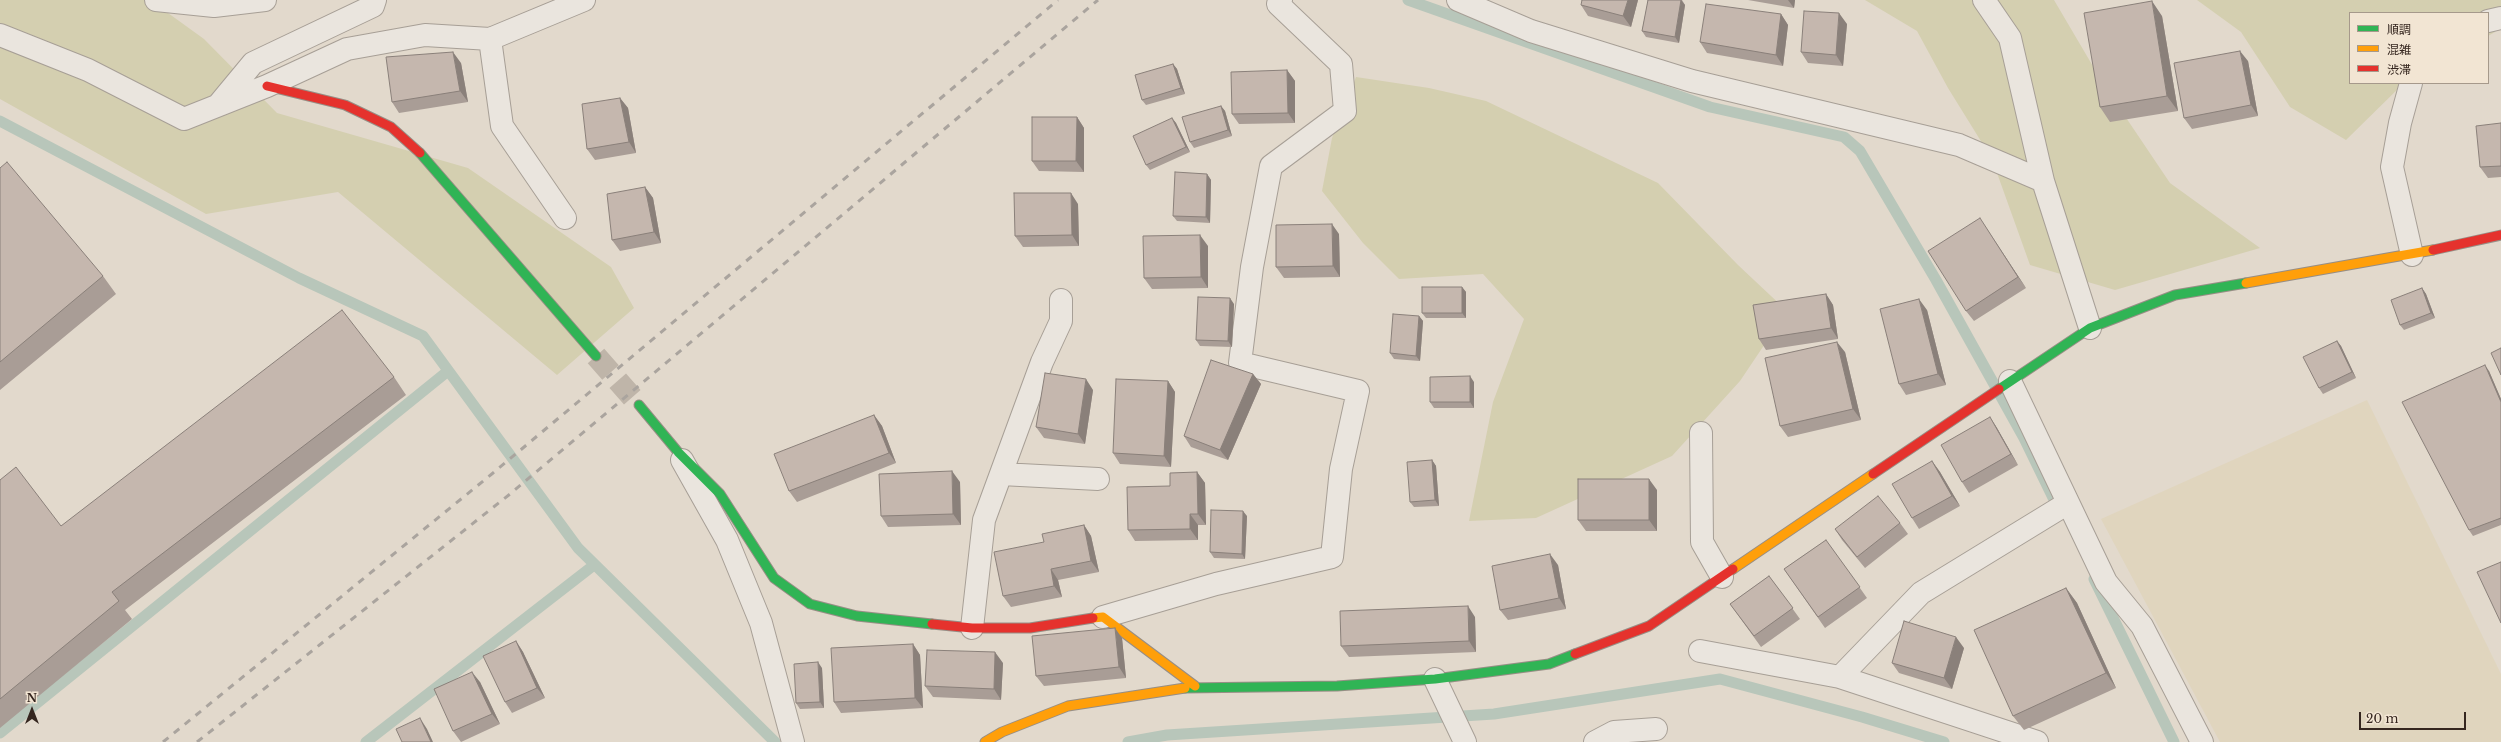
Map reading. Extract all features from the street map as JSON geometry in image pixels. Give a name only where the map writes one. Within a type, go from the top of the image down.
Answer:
[{"type":"street","points":[[156,0],[214,6],[265,0]]},
{"type":"street","points":[[217,106],[253,63],[373,6],[375,0]]},
{"type":"street","points":[[0,35],[88,70],[184,118],[267,86],[348,49],[425,35],[490,39],[584,0]]},
{"type":"street","points":[[639,405],[678,452],[720,494],[774,578],[810,604],[857,616],[972,628],[1030,628],[1103,617],[1216,584],[1332,557],[1341,469],[1358,392],[1240,363],[1252,267],[1272,166],[1345,111],[1341,64],[1278,4],[1280,0]]},
{"type":"street","points":[[1458,0],[1531,30],[1692,81],[1959,145],[2043,181]]},
{"type":"street","points":[[1984,0],[2010,38],[2043,181],[2090,328]]},
{"type":"street","points":[[2489,21],[2501,18]]},
{"type":"street","points":[[490,39],[502,126],[565,218]]},
{"type":"street","points":[[2412,84],[2400,123],[2392,167],[2412,255]]},
{"type":"street","points":[[267,86],[344,106],[391,127],[429,161],[596,356]]},
{"type":"street","points":[[985,742],[1002,732],[1068,706],[1196,686],[1438,686],[1549,664],[1649,626],[2090,328],[2175,294],[2368,261],[2412,255],[2501,234]]},
{"type":"street","points":[[972,628],[984,520],[1042,362],[1061,321],[1061,300]]},
{"type":"street","points":[[2009,382],[2106,582],[2142,626],[2202,742]]},
{"type":"street","points":[[1701,433],[1702,542],[1722,577]]},
{"type":"street","points":[[678,452],[727,540],[758,616],[793,742]]},
{"type":"street","points":[[1001,474],[1098,480]]},
{"type":"street","points":[[1840,677],[1921,593],[2067,504]]},
{"type":"street","points":[[1103,617],[1196,686]]},
{"type":"street","points":[[1700,651],[1840,677],[2037,742]]},
{"type":"street","points":[[1438,686],[1464,741]]},
{"type":"street","points":[[1595,742],[1614,732],[1656,729]]},
{"type":"shaded area","points":[[0,0],[150,0],[204,39],[277,113],[468,168],[611,267],[634,308],[557,375],[338,192],[206,214],[0,99]]},
{"type":"shaded area","points":[[1865,0],[2054,0],[2104,85],[2170,183],[2260,248],[2115,290],[2030,265],[1992,159],[1948,88],[1917,31]]},
{"type":"shaded area","points":[[2197,0],[2501,0],[2501,16],[2495,32],[2489,35],[2489,12],[2349,12],[2349,84],[2403,84],[2346,140],[2290,107],[2241,32]]},
{"type":"shaded area","points":[[1356,77],[1429,88],[1486,101],[1658,183],[1738,265],[1787,311],[1740,381],[1672,456],[1536,518],[1469,521],[1493,402],[1524,319],[1483,274],[1399,279],[1363,243],[1322,191],[1332,138]]},
{"type":"shaded area","points":[[2367,400],[2501,674],[2501,742],[2220,742],[2101,519]]},
{"type":"building","points":[[1582,0],[1628,0],[1623,16],[1581,5]]},
{"type":"building","points":[[1648,0],[1681,0],[1675,37],[1642,31]]},
{"type":"building","points":[[2152,1],[2167,96],[2100,107],[2084,13]]},
{"type":"building","points":[[1706,4],[1781,14],[1776,55],[1700,42]]},
{"type":"building","points":[[1804,11],[1839,13],[1836,55],[1801,52]]},
{"type":"building","points":[[2240,51],[2251,105],[2184,118],[2174,63]]},
{"type":"building","points":[[453,52],[460,91],[392,102],[386,57]]},
{"type":"building","points":[[1173,64],[1181,88],[1142,100],[1135,75]]},
{"type":"building","points":[[1287,70],[1288,113],[1232,114],[1231,72]]},
{"type":"building","points":[[620,98],[629,142],[587,149],[582,104]]},
{"type":"building","points":[[1221,106],[1228,130],[1190,142],[1182,117]]},
{"type":"building","points":[[1032,117],[1077,117],[1076,161],[1032,161]]},
{"type":"building","points":[[1172,118],[1186,147],[1146,165],[1133,136]]},
{"type":"building","points":[[2501,123],[2501,166],[2480,167],[2476,126]]},
{"type":"building","points":[[7,162],[103,276],[0,362],[0,168]]},
{"type":"building","points":[[1175,172],[1207,174],[1206,217],[1173,216]]},
{"type":"building","points":[[645,187],[654,232],[612,240],[607,194]]},
{"type":"building","points":[[1014,193],[1071,193],[1072,235],[1015,236]]},
{"type":"building","points":[[1980,218],[2018,277],[1966,311],[1928,251]]},
{"type":"building","points":[[1332,224],[1333,266],[1276,267],[1276,225]]},
{"type":"building","points":[[1200,235],[1201,277],[1144,278],[1143,236]]},
{"type":"building","points":[[1422,287],[1462,287],[1462,313],[1422,313]]},
{"type":"building","points":[[2422,288],[2431,313],[2400,325],[2391,300]]},
{"type":"building","points":[[1826,294],[1831,328],[1759,339],[1753,305]]},
{"type":"building","points":[[1198,297],[1230,298],[1228,341],[1196,340]]},
{"type":"building","points":[[1919,299],[1938,374],[1899,384],[1880,309]]},
{"type":"building","points":[[342,310],[394,377],[112,592],[119,601],[0,699],[0,480],[16,467],[61,526]]},
{"type":"building","points":[[1393,314],[1419,316],[1416,356],[1390,353]]},
{"type":"building","points":[[2337,341],[2352,372],[2319,388],[2303,357]]},
{"type":"building","points":[[1837,342],[1853,409],[1780,426],[1765,358]]},
{"type":"building","points":[[2501,348],[2501,375],[2491,353]]},
{"type":"building","points":[[1211,360],[1253,374],[1220,450],[1184,436]]},
{"type":"building","points":[[2485,365],[2501,402],[2501,518],[2469,530],[2402,402]]},
{"type":"building","points":[[1045,373],[1086,379],[1078,434],[1036,427]]},
{"type":"building","points":[[1470,376],[1470,402],[1430,402],[1430,377]]},
{"type":"building","points":[[1116,379],[1168,381],[1164,456],[1113,453]]},
{"type":"building","points":[[874,415],[889,453],[789,491],[774,454]]},
{"type":"building","points":[[1990,417],[2011,454],[1962,482],[1941,445]]},
{"type":"building","points":[[1432,460],[1435,500],[1410,502],[1407,462]]},
{"type":"building","points":[[1932,461],[1952,496],[1912,518],[1892,484]]},
{"type":"building","points":[[952,471],[953,514],[881,516],[879,474]]},
{"type":"building","points":[[1197,472],[1198,514],[1190,514],[1190,529],[1128,530],[1127,487],[1170,486],[1170,473]]},
{"type":"building","points":[[1578,479],[1649,479],[1649,520],[1578,520]]},
{"type":"building","points":[[1878,496],[1900,523],[1857,557],[1835,529]]},
{"type":"building","points":[[1211,510],[1243,511],[1242,554],[1210,552]]},
{"type":"building","points":[[1084,525],[1091,561],[1051,569],[1054,586],[1003,596],[994,552],[1044,542],[1042,534]]},
{"type":"building","points":[[1826,540],[1860,587],[1818,617],[1784,569]]},
{"type":"building","points":[[1550,554],[1559,598],[1500,610],[1492,566]]},
{"type":"building","points":[[2501,562],[2501,623],[2477,572]]},
{"type":"building","points":[[1769,576],[1793,608],[1754,636],[1730,604]]},
{"type":"building","points":[[2066,588],[2106,673],[2013,716],[1974,630]]},
{"type":"building","points":[[1468,606],[1469,641],[1341,646],[1340,611]]},
{"type":"building","points":[[1904,621],[1956,637],[1944,678],[1892,663]]},
{"type":"building","points":[[1115,628],[1119,667],[1036,676],[1032,636]]},
{"type":"building","points":[[516,641],[537,688],[505,702],[483,656]]},
{"type":"building","points":[[913,644],[915,698],[834,702],[831,648]]},
{"type":"building","points":[[927,650],[995,652],[994,689],[925,686]]},
{"type":"building","points":[[818,662],[820,702],[796,703],[794,664]]},
{"type":"building","points":[[472,672],[492,714],[453,731],[434,689]]},
{"type":"building","points":[[420,718],[431,742],[402,742],[396,729]]},
{"type":"waterway","points":[[1408,0],[1710,107],[1844,137],[1860,151],[1936,280],[2024,438],[2060,512]]},
{"type":"waterway","points":[[0,121],[299,278],[423,336],[578,548],[775,742]]},
{"type":"waterway","points":[[0,733],[448,371]]},
{"type":"waterway","points":[[366,742],[594,565]]},
{"type":"waterway","points":[[2094,579],[2174,742]]},
{"type":"waterway","points":[[1128,742],[1167,735],[1494,714],[1720,679],[1862,717],[1944,742]]},
{"type":"tunnel","points":[[596,356],[639,405]]},
{"type":"railway","points":[[163,742],[493,473],[1058,0]]},
{"type":"railway","points":[[197,742],[510,494],[1098,0]]},
{"type":"traffic: fast","points":[[420,153],[596,356]]},
{"type":"traffic: fast","points":[[1999,389],[2090,328],[2175,295],[2246,283]]},
{"type":"traffic: fast","points":[[639,405],[678,452],[720,494],[774,578],[810,604],[857,616],[932,624]]},
{"type":"traffic: fast","points":[[1185,688],[1337,686],[1435,679],[1549,664],[1575,654]]},
{"type":"traffic: slow","points":[[2246,283],[2433,250]]},
{"type":"traffic: slow","points":[[1733,569],[1873,474]]},
{"type":"traffic: slow","points":[[1093,618],[1103,617],[1195,686]]},
{"type":"traffic: slow","points":[[985,742],[1002,732],[1068,706],[1185,688]]},
{"type":"traffic: jam","points":[[267,86],[345,105],[391,127],[420,153]]},
{"type":"traffic: jam","points":[[2433,250],[2501,235]]},
{"type":"traffic: jam","points":[[1873,474],[1999,389]]},
{"type":"traffic: jam","points":[[1575,654],[1649,626],[1733,569]]},
{"type":"traffic: jam","points":[[932,624],[972,628],[1030,628],[1093,618]]}]
